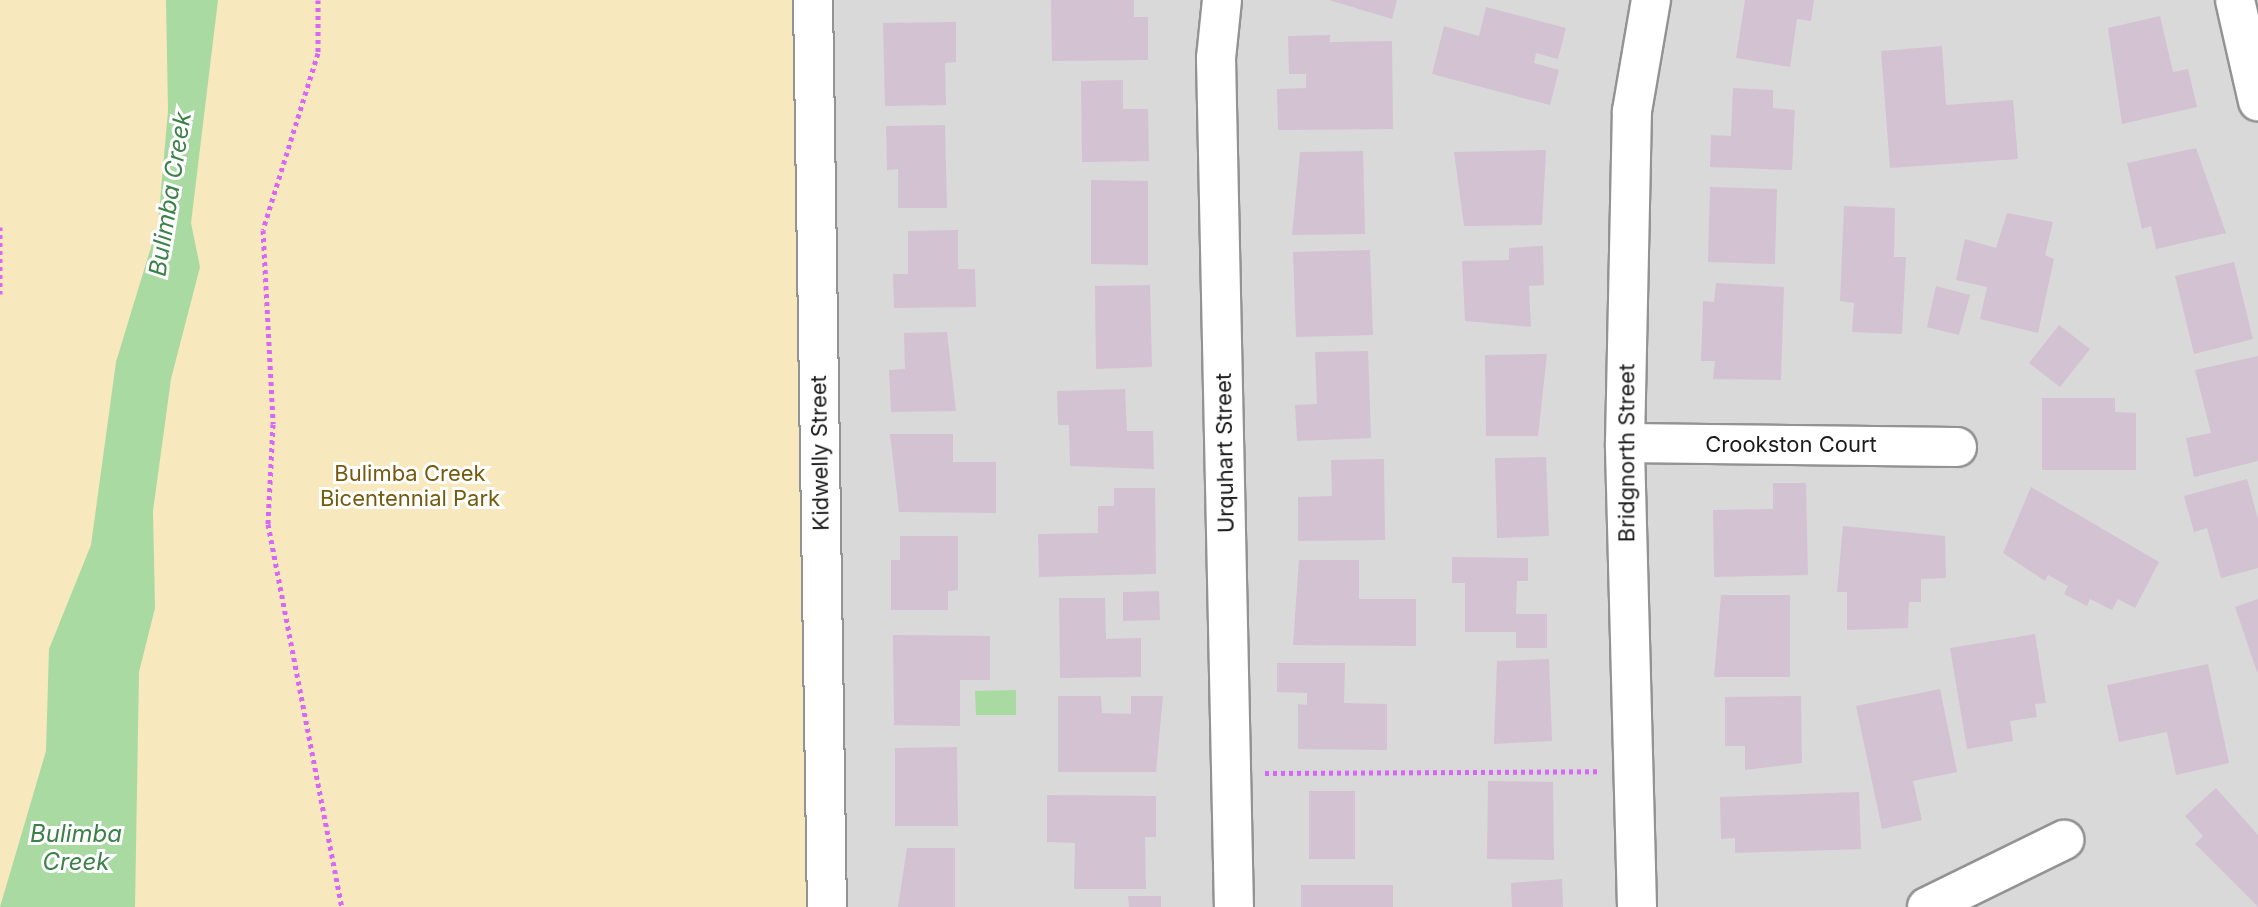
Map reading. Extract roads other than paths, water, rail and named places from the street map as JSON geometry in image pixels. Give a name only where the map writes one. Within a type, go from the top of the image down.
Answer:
[{"type":"street","name":"Kidwelly Street","points":[[813,0],[827,907]]},
{"type":"street","name":"Urquhart Street","points":[[1222,0],[1216,74],[1234,907]]},
{"type":"street","name":"Bridgnorth Street","points":[[1637,907],[1625,443],[1632,111],[1651,0]]},
{"type":"street","points":[[2235,0],[2258,101]]},
{"type":"street","name":"Crookston Court","points":[[1625,443],[1957,447]]},
{"type":"street","points":[[1927,907],[2064,840]]},
{"type":"water","name":"Bulimba Creek","points":[[166,0],[218,0],[191,223],[200,267],[171,379],[153,511],[155,608],[139,672],[135,907],[0,907],[46,751],[49,649],[91,545],[116,362],[158,224],[168,111]]},
{"type":"water","points":[[1016,690],[1016,715],[976,715],[975,691]]},
{"type":"park label","name":"Bulimba Creek Bicentennial Park","points":[[410,486]]}]
